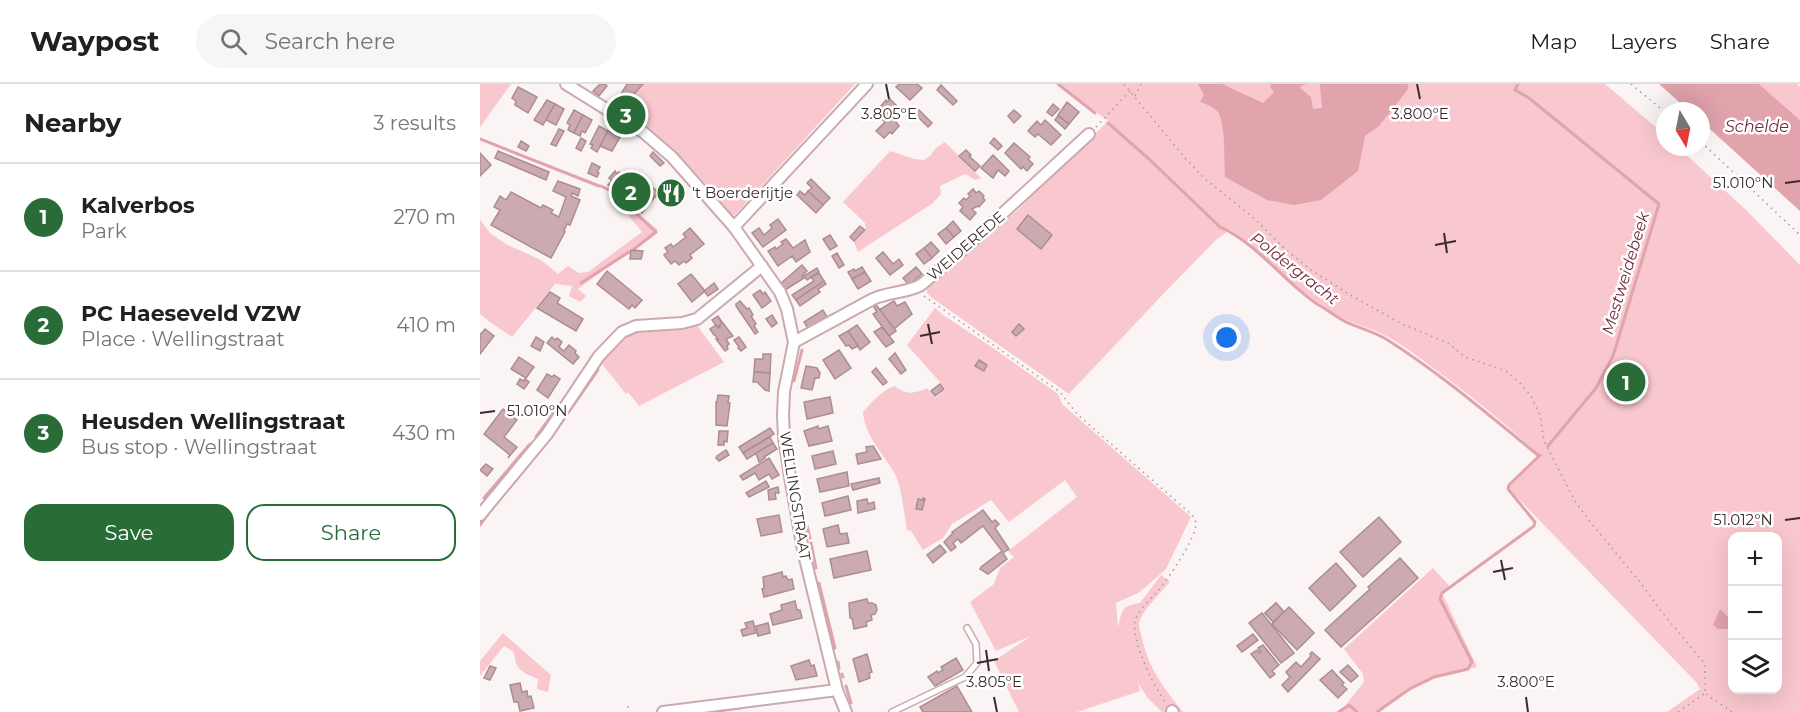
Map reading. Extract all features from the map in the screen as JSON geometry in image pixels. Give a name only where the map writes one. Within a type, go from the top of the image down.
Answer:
[{"type":"street","name":"WELLINGSTRAAT","points":[[566,84],[650,138],[688,174],[734,227],[780,292],[787,309],[794,342],[784,392],[784,437],[803,550],[837,690],[846,712]]},
{"type":"street","points":[[734,227],[867,84]]},
{"type":"street","name":"WEIDEREDE","points":[[794,342],[873,298],[914,289],[921,285],[964,249],[1089,134]]},
{"type":"street","points":[[480,515],[547,434],[599,356],[622,332],[636,326],[682,323],[697,319],[762,266]]},
{"type":"street","points":[[663,712],[837,690]]},
{"type":"lane","points":[[892,712],[965,677],[977,663],[976,644],[967,628]]},
{"type":"path","points":[[1124,84],[1185,158],[1312,272],[1400,322],[1448,343],[1466,357],[1506,371],[1520,383],[1531,396],[1540,415],[1544,441],[1575,501],[1661,611],[1706,664],[1705,694]]},
{"type":"path","points":[[1135,96],[1141,84]]},
{"type":"path","points":[[1631,84],[1656,105]]},
{"type":"path","points":[[1089,134],[1131,91]]},
{"type":"path","points":[[1710,150],[1800,235]]},
{"type":"path","points":[[914,289],[1060,392],[1077,414],[1192,515],[1196,522],[1189,542],[1170,577],[1142,608],[1135,621],[1136,638],[1148,672],[1160,695],[1173,712]]},
{"type":"path","points":[[1678,712],[1705,694]]},
{"type":"path","points":[[1705,694],[1732,712]]},
{"type":"path","points":[[628,706],[628,712]]},
{"type":"shaded area","points":[[480,84],[511,84],[480,127]]},
{"type":"shaded area","points":[[643,84],[855,84],[735,215],[731,215],[710,188],[674,150],[620,110]]},
{"type":"shaded area","points":[[1060,84],[1605,84],[1656,127],[1656,156],[1688,156],[1747,211],[1800,265],[1800,712],[1667,712],[1700,689],[1696,682],[1508,488],[1539,456],[1493,414],[1417,356],[1395,341],[1333,313],[1230,230],[1217,239],[1069,394],[927,293],[926,286],[1001,220],[1007,219],[1108,121]]},
{"type":"shaded area","points":[[1759,84],[1797,84],[1800,87],[1800,120]]},
{"type":"shaded area","points":[[945,142],[981,178],[975,180],[965,174],[940,186],[941,194],[933,203],[858,252],[854,242],[866,231],[865,223],[843,202],[890,151],[924,160]]},
{"type":"shaded area","points":[[616,194],[658,230],[578,289],[586,296],[580,302],[569,296],[572,286],[555,284],[512,337],[480,314],[480,220],[491,234],[506,244],[541,260],[558,274],[568,266],[579,273],[588,272],[642,232],[621,206]]},
{"type":"shaded area","points":[[935,308],[1058,394],[1062,404],[1191,517],[1166,569],[1140,592],[1116,603],[1118,627],[1123,610],[1140,603],[1161,575],[1170,582],[1147,608],[1140,619],[1139,626],[1153,668],[1163,686],[1183,712],[1162,712],[1147,697],[1138,683],[1140,691],[1077,712],[1019,712],[994,661],[1031,636],[996,651],[970,602],[994,584],[1000,568],[1014,557],[1008,551],[1077,497],[1065,480],[1009,522],[991,500],[952,524],[943,538],[923,550],[911,531],[907,530],[895,474],[871,437],[863,412],[882,393],[895,386],[910,393],[927,388],[935,398],[946,389],[907,345]]},
{"type":"shaded area","points":[[696,324],[724,362],[639,406],[628,392],[626,394],[602,364],[603,358],[621,338],[637,328]]},
{"type":"shaded area","points":[[1433,568],[1451,588],[1442,593],[1477,667],[1444,674],[1399,696],[1380,712],[1336,712],[1345,706],[1364,682],[1363,674],[1344,649]]},
{"type":"shaded area","points":[[503,633],[551,675],[548,692],[537,689],[538,679],[521,670],[516,663],[514,652],[504,646],[480,676],[480,661]]},
{"type":"water","points":[[1198,84],[1222,84],[1263,103],[1274,92],[1270,87],[1271,84],[1307,84],[1300,88],[1311,97],[1313,109],[1322,108],[1320,84],[1407,84],[1409,88],[1379,126],[1365,136],[1358,171],[1321,200],[1294,205],[1267,200],[1225,177],[1220,116],[1213,108],[1200,102],[1204,95]]},
{"type":"water","name":"Schelde","points":[[1659,84],[1759,84],[1800,120],[1800,211],[1710,129],[1710,102],[1679,102]]},
{"type":"water","points":[[1720,609],[1728,617],[1728,629],[1718,629],[1713,625]]},
{"type":"building","points":[[600,84],[607,86],[599,96],[593,91]]},
{"type":"building","points":[[627,84],[643,84],[626,103],[619,97]]},
{"type":"building","points":[[899,84],[917,84],[922,88],[910,100],[896,87]]},
{"type":"building","points":[[941,85],[957,101],[953,105],[937,90]]},
{"type":"building","points":[[518,87],[537,97],[528,113],[515,105],[516,101],[512,98]]},
{"type":"building","points":[[890,99],[900,109],[894,119],[899,126],[892,134],[890,132],[884,138],[876,131],[885,122],[876,114],[881,111],[879,108],[886,100],[887,102]]},
{"type":"building","points":[[547,100],[555,104],[543,125],[534,120]]},
{"type":"building","points":[[1067,102],[1079,112],[1069,124],[1058,115]]},
{"type":"building","points":[[555,104],[564,109],[556,125],[546,120]]},
{"type":"building","points":[[1053,104],[1059,109],[1052,116],[1047,112]]},
{"type":"building","points":[[916,107],[932,123],[928,127],[912,111]]},
{"type":"building","points":[[574,110],[583,115],[574,133],[568,130],[570,125],[567,123]]},
{"type":"building","points":[[1014,110],[1021,116],[1014,123],[1008,116]]},
{"type":"building","points":[[583,115],[592,120],[585,133],[582,131],[580,136],[574,133]]},
{"type":"building","points":[[1058,116],[1069,124],[1065,129],[1055,120]]},
{"type":"building","points":[[1045,120],[1061,135],[1051,145],[1038,134],[1035,137],[1028,131],[1037,121],[1041,125]]},
{"type":"building","points":[[599,126],[608,131],[597,152],[591,148],[593,145],[590,144]]},
{"type":"building","points":[[559,129],[564,131],[556,146],[551,144]]},
{"type":"building","points":[[608,131],[620,137],[612,151],[600,146]]},
{"type":"building","points":[[581,138],[586,141],[581,151],[576,148]]},
{"type":"building","points":[[994,138],[1002,146],[998,150],[990,143]]},
{"type":"building","points":[[521,141],[529,146],[526,151],[518,147]]},
{"type":"building","points":[[1014,143],[1030,157],[1028,159],[1033,164],[1027,171],[1023,167],[1021,169],[1005,153]]},
{"type":"building","points":[[966,150],[980,166],[975,171],[959,156]]},
{"type":"building","points":[[498,151],[549,172],[546,180],[495,158]]},
{"type":"building","points":[[653,152],[664,163],[660,166],[650,156]]},
{"type":"building","points":[[480,153],[491,165],[480,176]]},
{"type":"building","points":[[993,155],[1009,171],[1005,176],[998,170],[993,178],[981,168]]},
{"type":"building","points":[[592,163],[600,167],[597,177],[588,173]]},
{"type":"building","points":[[615,171],[653,199],[642,213],[608,185],[612,181],[609,178]]},
{"type":"building","points":[[635,172],[659,193],[653,199],[628,179]]},
{"type":"building","points":[[811,179],[830,198],[823,205],[808,191],[812,188],[807,183]]},
{"type":"building","points":[[558,181],[580,189],[578,196],[572,193],[571,196],[580,200],[570,225],[567,224],[551,258],[491,225],[500,210],[494,207],[500,196],[506,200],[511,192],[541,208],[543,205],[553,210],[551,213],[559,217],[566,197],[553,191]]},
{"type":"building","name":"'t Boerderijtje","points":[[676,182],[683,192],[667,204],[660,194]]},
{"type":"building","points":[[973,189],[976,193],[979,191],[985,200],[979,207],[972,209],[976,213],[970,220],[960,211],[963,207],[959,203],[970,196],[968,194]]},
{"type":"building","points":[[800,191],[805,195],[808,191],[823,205],[816,213],[797,195]]},
{"type":"building","points":[[1028,215],[1052,235],[1041,249],[1017,229]]},
{"type":"building","points":[[778,219],[786,230],[763,247],[752,233],[759,228],[764,235],[772,228],[770,225]]},
{"type":"building","points":[[953,221],[961,231],[954,237],[946,228]]},
{"type":"building","points":[[860,226],[865,230],[854,241],[850,237]]},
{"type":"building","points":[[690,228],[704,244],[690,255],[692,258],[686,263],[684,261],[679,265],[675,261],[671,264],[664,255],[668,252],[665,248],[671,244],[673,247],[686,237],[683,234]]},
{"type":"building","points":[[946,228],[954,237],[946,244],[938,234]]},
{"type":"building","points":[[830,235],[837,246],[830,250],[823,239]]},
{"type":"building","points":[[786,239],[793,248],[805,240],[810,252],[796,262],[792,256],[778,266],[768,251],[775,247],[776,249]]},
{"type":"building","points":[[931,242],[939,251],[932,258],[924,248]]},
{"type":"building","points":[[924,248],[932,258],[924,264],[916,254]]},
{"type":"building","points":[[631,250],[643,251],[641,259],[630,259]]},
{"type":"building","points":[[883,252],[893,264],[899,259],[903,265],[890,275],[876,258]]},
{"type":"building","points":[[837,253],[844,265],[839,268],[832,256]]},
{"type":"building","points":[[802,265],[807,271],[802,276],[804,278],[785,290],[780,284]]},
{"type":"building","points":[[862,267],[865,272],[852,279],[848,272]]},
{"type":"building","points":[[916,267],[922,274],[909,285],[903,278]]},
{"type":"building","points":[[817,268],[819,272],[807,280],[804,276]]},
{"type":"building","points":[[607,271],[642,300],[635,308],[632,305],[629,309],[597,284]]},
{"type":"building","points":[[865,272],[871,281],[858,289],[852,279]]},
{"type":"building","points":[[819,273],[824,281],[796,300],[792,295],[814,281],[811,277]]},
{"type":"building","points":[[691,274],[705,291],[692,302],[678,284]]},
{"type":"building","points":[[824,281],[826,284],[818,289],[820,292],[800,306],[796,300]]},
{"type":"building","points":[[714,283],[718,289],[708,296],[704,291]]},
{"type":"building","points":[[760,290],[763,294],[765,292],[771,301],[762,308],[753,295]]},
{"type":"building","points":[[550,292],[560,298],[557,303],[583,319],[576,331],[537,308]]},
{"type":"building","points":[[740,301],[747,309],[749,308],[753,315],[751,316],[758,332],[755,334],[736,306]]},
{"type":"building","points":[[894,301],[897,306],[905,302],[912,314],[894,329],[879,310]]},
{"type":"building","points":[[874,302],[896,331],[889,336],[873,314],[877,312],[872,304]]},
{"type":"building","points":[[823,310],[827,317],[821,320],[822,323],[814,328],[813,325],[808,328],[804,322]]},
{"type":"building","points":[[772,315],[777,323],[772,327],[766,319]]},
{"type":"building","points":[[718,316],[722,323],[718,328],[712,320]]},
{"type":"building","points":[[719,318],[733,336],[726,339],[729,344],[725,351],[710,329],[716,325],[720,327],[722,323]]},
{"type":"building","points":[[1019,324],[1024,329],[1016,336],[1012,332]]},
{"type":"building","points":[[857,325],[870,342],[860,350],[848,331]]},
{"type":"building","points":[[882,327],[894,342],[886,347],[874,332]]},
{"type":"building","points":[[485,329],[494,336],[480,354],[480,335]]},
{"type":"building","points":[[848,331],[858,346],[852,349],[849,345],[846,346],[839,336]]},
{"type":"building","points":[[536,337],[544,342],[540,351],[531,346]]},
{"type":"building","points":[[552,337],[562,342],[559,347],[564,351],[569,345],[576,351],[579,357],[573,364],[547,343]]},
{"type":"building","points":[[739,337],[746,347],[741,351],[734,340]]},
{"type":"building","points":[[839,350],[851,368],[835,379],[823,360]]},
{"type":"building","points":[[895,353],[906,370],[901,374],[889,359]]},
{"type":"building","points":[[763,354],[771,354],[770,373],[754,372],[755,359],[763,359]]},
{"type":"building","points":[[519,357],[534,367],[526,378],[511,369]]},
{"type":"building","points":[[979,360],[987,365],[984,371],[975,366]]},
{"type":"building","points":[[806,366],[817,368],[820,373],[819,378],[815,378],[812,390],[801,388]]},
{"type":"building","points":[[876,368],[887,382],[883,385],[872,372]]},
{"type":"building","points":[[754,372],[770,373],[769,391],[757,382],[753,382]]},
{"type":"building","points":[[547,374],[560,379],[548,398],[537,390]]},
{"type":"building","points":[[520,379],[529,382],[524,389],[517,384]]},
{"type":"building","points":[[940,384],[944,389],[935,396],[931,391]]},
{"type":"building","points":[[718,395],[729,396],[727,426],[716,425]]},
{"type":"building","points":[[830,397],[833,413],[807,419],[804,402]]},
{"type":"building","points":[[503,409],[517,420],[504,437],[517,447],[508,458],[510,455],[484,434]]},
{"type":"building","points":[[818,426],[818,429],[828,426],[832,441],[809,446],[804,431]]},
{"type":"building","points":[[770,428],[774,434],[743,453],[739,447]]},
{"type":"building","points":[[719,431],[728,431],[727,442],[724,441],[724,445],[718,445]]},
{"type":"building","points":[[770,437],[773,443],[747,459],[743,453]]},
{"type":"building","points":[[773,443],[777,449],[759,462],[756,453]]},
{"type":"building","points":[[873,446],[881,459],[858,464],[856,454],[867,452],[866,447]]},
{"type":"building","points":[[726,450],[729,455],[719,461],[717,456]]},
{"type":"building","points":[[833,451],[836,464],[815,469],[812,456]]},
{"type":"building","points":[[769,458],[779,475],[772,479],[769,474],[759,480],[755,473],[743,480],[740,476]]},
{"type":"building","points":[[486,464],[493,469],[487,476],[480,470]]},
{"type":"building","points":[[847,472],[849,486],[820,492],[817,479]]},
{"type":"building","points":[[879,478],[880,483],[853,490],[851,484]]},
{"type":"building","points":[[766,481],[769,487],[749,497],[746,493]]},
{"type":"building","points":[[778,487],[779,493],[775,493],[776,499],[769,500],[768,490]]},
{"type":"building","points":[[848,496],[851,510],[825,516],[822,503]]},
{"type":"building","points":[[867,499],[868,504],[874,502],[875,509],[858,513],[857,501]]},
{"type":"building","points":[[918,499],[923,500],[925,499],[922,510],[916,509]]},
{"type":"building","points":[[983,510],[992,522],[995,520],[999,524],[995,528],[1009,549],[1003,553],[1007,559],[988,574],[980,569],[981,567],[1002,551],[983,526],[961,543],[958,539],[953,543],[956,547],[951,551],[944,542],[952,532]]},
{"type":"building","points":[[779,515],[782,532],[761,536],[757,519]]},
{"type":"building","points":[[1379,517],[1401,542],[1363,577],[1340,552]]},
{"type":"building","points":[[838,525],[840,534],[847,533],[849,543],[827,547],[823,529]]},
{"type":"building","points":[[940,545],[946,552],[933,563],[927,555]]},
{"type":"building","points":[[867,551],[871,570],[834,578],[830,559]]},
{"type":"building","points":[[1400,558],[1418,578],[1341,647],[1325,630]]},
{"type":"building","points":[[1336,563],[1356,586],[1330,611],[1309,588]]},
{"type":"building","points":[[782,572],[783,577],[786,576],[788,580],[792,579],[794,589],[764,597],[763,577]]},
{"type":"building","points":[[867,599],[868,603],[876,605],[877,610],[871,615],[872,620],[866,622],[867,626],[854,629],[852,618],[850,618],[849,603]]},
{"type":"building","points":[[795,601],[802,618],[773,625],[770,614],[782,610],[781,605]]},
{"type":"building","points":[[1276,603],[1284,612],[1273,622],[1265,613]]},
{"type":"building","points":[[1276,603],[1284,612],[1273,622],[1265,613]]},
{"type":"building","points":[[1289,607],[1314,633],[1297,650],[1272,624]]},
{"type":"building","points":[[1262,613],[1294,653],[1281,663],[1249,623]]},
{"type":"building","points":[[753,621],[756,633],[743,636],[741,630],[747,628],[745,623]]},
{"type":"building","points":[[768,623],[770,633],[758,636],[756,626]]},
{"type":"building","points":[[1253,634],[1258,640],[1242,652],[1237,646]]},
{"type":"building","points":[[1263,645],[1279,665],[1272,671],[1275,674],[1270,678],[1251,654],[1257,650],[1261,652],[1258,648]]},
{"type":"building","points":[[1312,652],[1320,659],[1288,692],[1282,685],[1290,677],[1286,672],[1296,662],[1301,667]]},
{"type":"building","points":[[867,654],[872,672],[869,673],[870,678],[859,682],[853,659]]},
{"type":"building","points":[[956,658],[963,670],[935,686],[928,677],[943,670],[941,667]]},
{"type":"building","points":[[809,660],[811,666],[814,665],[817,676],[796,680],[791,666]]},
{"type":"building","points":[[1348,665],[1358,676],[1351,682],[1340,672]]},
{"type":"building","points":[[490,666],[496,668],[490,680],[484,678]]},
{"type":"building","points":[[1332,670],[1347,689],[1338,698],[1320,680]]},
{"type":"building","points":[[520,683],[522,692],[527,691],[528,697],[531,696],[534,708],[520,711],[518,702],[514,702],[510,685]]},
{"type":"building","points":[[957,686],[972,712],[923,712],[920,707]]},
{"type":"waterway","name":"Poldergracht","points":[[1058,84],[1095,113]]},
{"type":"waterway","name":"Mestweidebeek","points":[[1518,84],[1515,90],[1529,98],[1659,204],[1613,356],[1596,388],[1548,446]]},
{"type":"waterway","name":"Poldergracht","points":[[1108,123],[1220,227],[1246,243],[1305,295],[1344,321],[1381,336],[1406,352],[1464,395],[1539,456]]},
{"type":"waterway","points":[[480,139],[599,186]]},
{"type":"waterway","points":[[601,186],[613,192],[656,232],[634,249]]},
{"type":"waterway","points":[[955,250],[973,233]]},
{"type":"waterway","points":[[581,283],[629,252]]},
{"type":"waterway","points":[[794,381],[802,350]]},
{"type":"waterway","points":[[556,430],[598,370]]},
{"type":"waterway","points":[[536,437],[555,411]]},
{"type":"waterway","points":[[484,498],[530,444]]},
{"type":"waterway","name":"Mestweidebeek","points":[[1377,712],[1411,688],[1434,677],[1468,669],[1472,662],[1440,599],[1442,593],[1534,526],[1535,522],[1508,489],[1509,485],[1540,455]]},
{"type":"waterway","points":[[480,525],[493,507]]},
{"type":"waterway","points":[[807,526],[810,538]]},
{"type":"waterway","points":[[811,543],[816,568]]},
{"type":"waterway","points":[[819,583],[835,648]]},
{"type":"waterway","points":[[838,662],[839,668]]},
{"type":"waterway","points":[[846,686],[851,703]]},
{"type":"waterway","name":"Mestweidebeek","points":[[1339,712],[1349,705],[1357,712]]},
{"type":"waterway","points":[[711,712],[740,708]]},
{"type":"place","name":"Heusden Wellingstraat","points":[[626,115]]},
{"type":"place","name":"PC Haeseveld VZW","points":[[631,192]]},
{"type":"place","name":"'t Boerderijtje","points":[[671,193]]},
{"type":"place","name":"Kalverbos","points":[[1626,382]]}]
